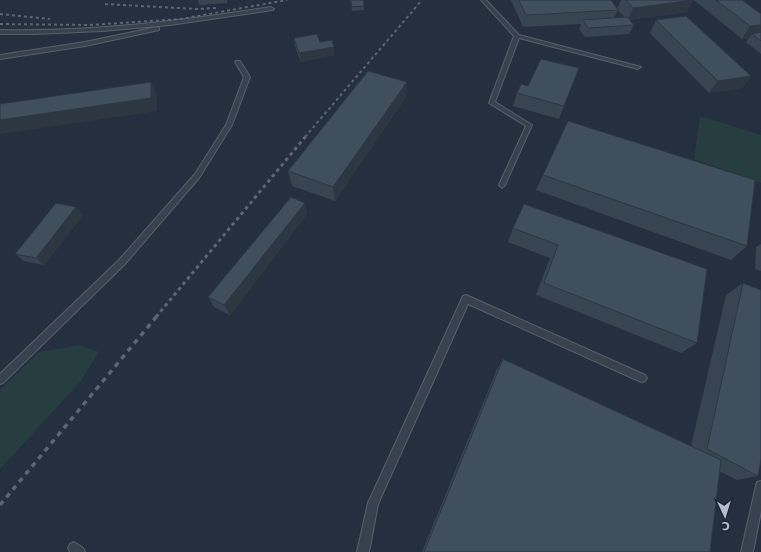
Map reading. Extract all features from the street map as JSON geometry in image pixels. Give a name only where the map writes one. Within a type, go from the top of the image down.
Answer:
[{"type":"lane","points":[[483,0],[517,36],[638,67]]},
{"type":"lane","points":[[0,32],[54,33],[102,30],[179,22],[271,9]]},
{"type":"lane","points":[[0,57],[85,44],[154,30],[179,22]]},
{"type":"lane","points":[[502,185],[529,125],[492,103],[517,36]]},
{"type":"lane","points":[[0,380],[122,262],[197,176],[229,125],[247,77],[238,62]]},
{"type":"lane","points":[[363,552],[373,503],[466,299],[642,378]]},
{"type":"lane","points":[[747,552],[761,486]]},
{"type":"green space","points":[[700,116],[761,135],[761,183],[694,159]]},
{"type":"green space","points":[[79,345],[99,352],[80,382],[0,469],[0,390],[39,352]]},
{"type":"building","points":[[351,0],[363,0],[364,6],[352,7]]},
{"type":"building","points":[[519,0],[611,0],[618,10],[526,15]]},
{"type":"building","points":[[626,0],[693,0],[633,8]]},
{"type":"building","points":[[716,0],[742,0],[761,14],[761,25],[750,26]]},
{"type":"building","points":[[686,16],[751,76],[718,81],[656,20]]},
{"type":"building","points":[[627,17],[634,25],[588,28],[583,20]]},
{"type":"building","points":[[761,32],[761,41],[752,34]]},
{"type":"building","points":[[317,34],[320,42],[332,40],[334,47],[299,53],[294,38]]},
{"type":"building","points":[[541,59],[579,68],[564,106],[517,93],[521,84],[528,86]]},
{"type":"building","points":[[368,71],[407,82],[333,187],[288,171]]},
{"type":"building","points":[[151,82],[151,98],[0,120],[0,104]]},
{"type":"building","points":[[568,121],[755,180],[747,246],[543,175]]},
{"type":"building","points":[[291,197],[305,203],[224,305],[208,297]]},
{"type":"building","points":[[56,203],[76,207],[36,258],[15,254]]},
{"type":"building","points":[[524,204],[707,269],[697,343],[544,283],[558,245],[513,228]]},
{"type":"building","points":[[743,283],[761,290],[761,459],[758,476],[707,449]]},
{"type":"building","points":[[503,359],[721,460],[710,552],[424,552]]},
{"type":"railway","points":[[0,24],[90,25],[181,19],[287,0]]},
{"type":"railway","points":[[305,137],[422,0]]},
{"type":"railway","points":[[105,4],[196,9],[218,8]]},
{"type":"railway","points":[[0,14],[50,19]]},
{"type":"railway","points":[[156,317],[306,136]]},
{"type":"railway","points":[[0,505],[157,316]]}]
